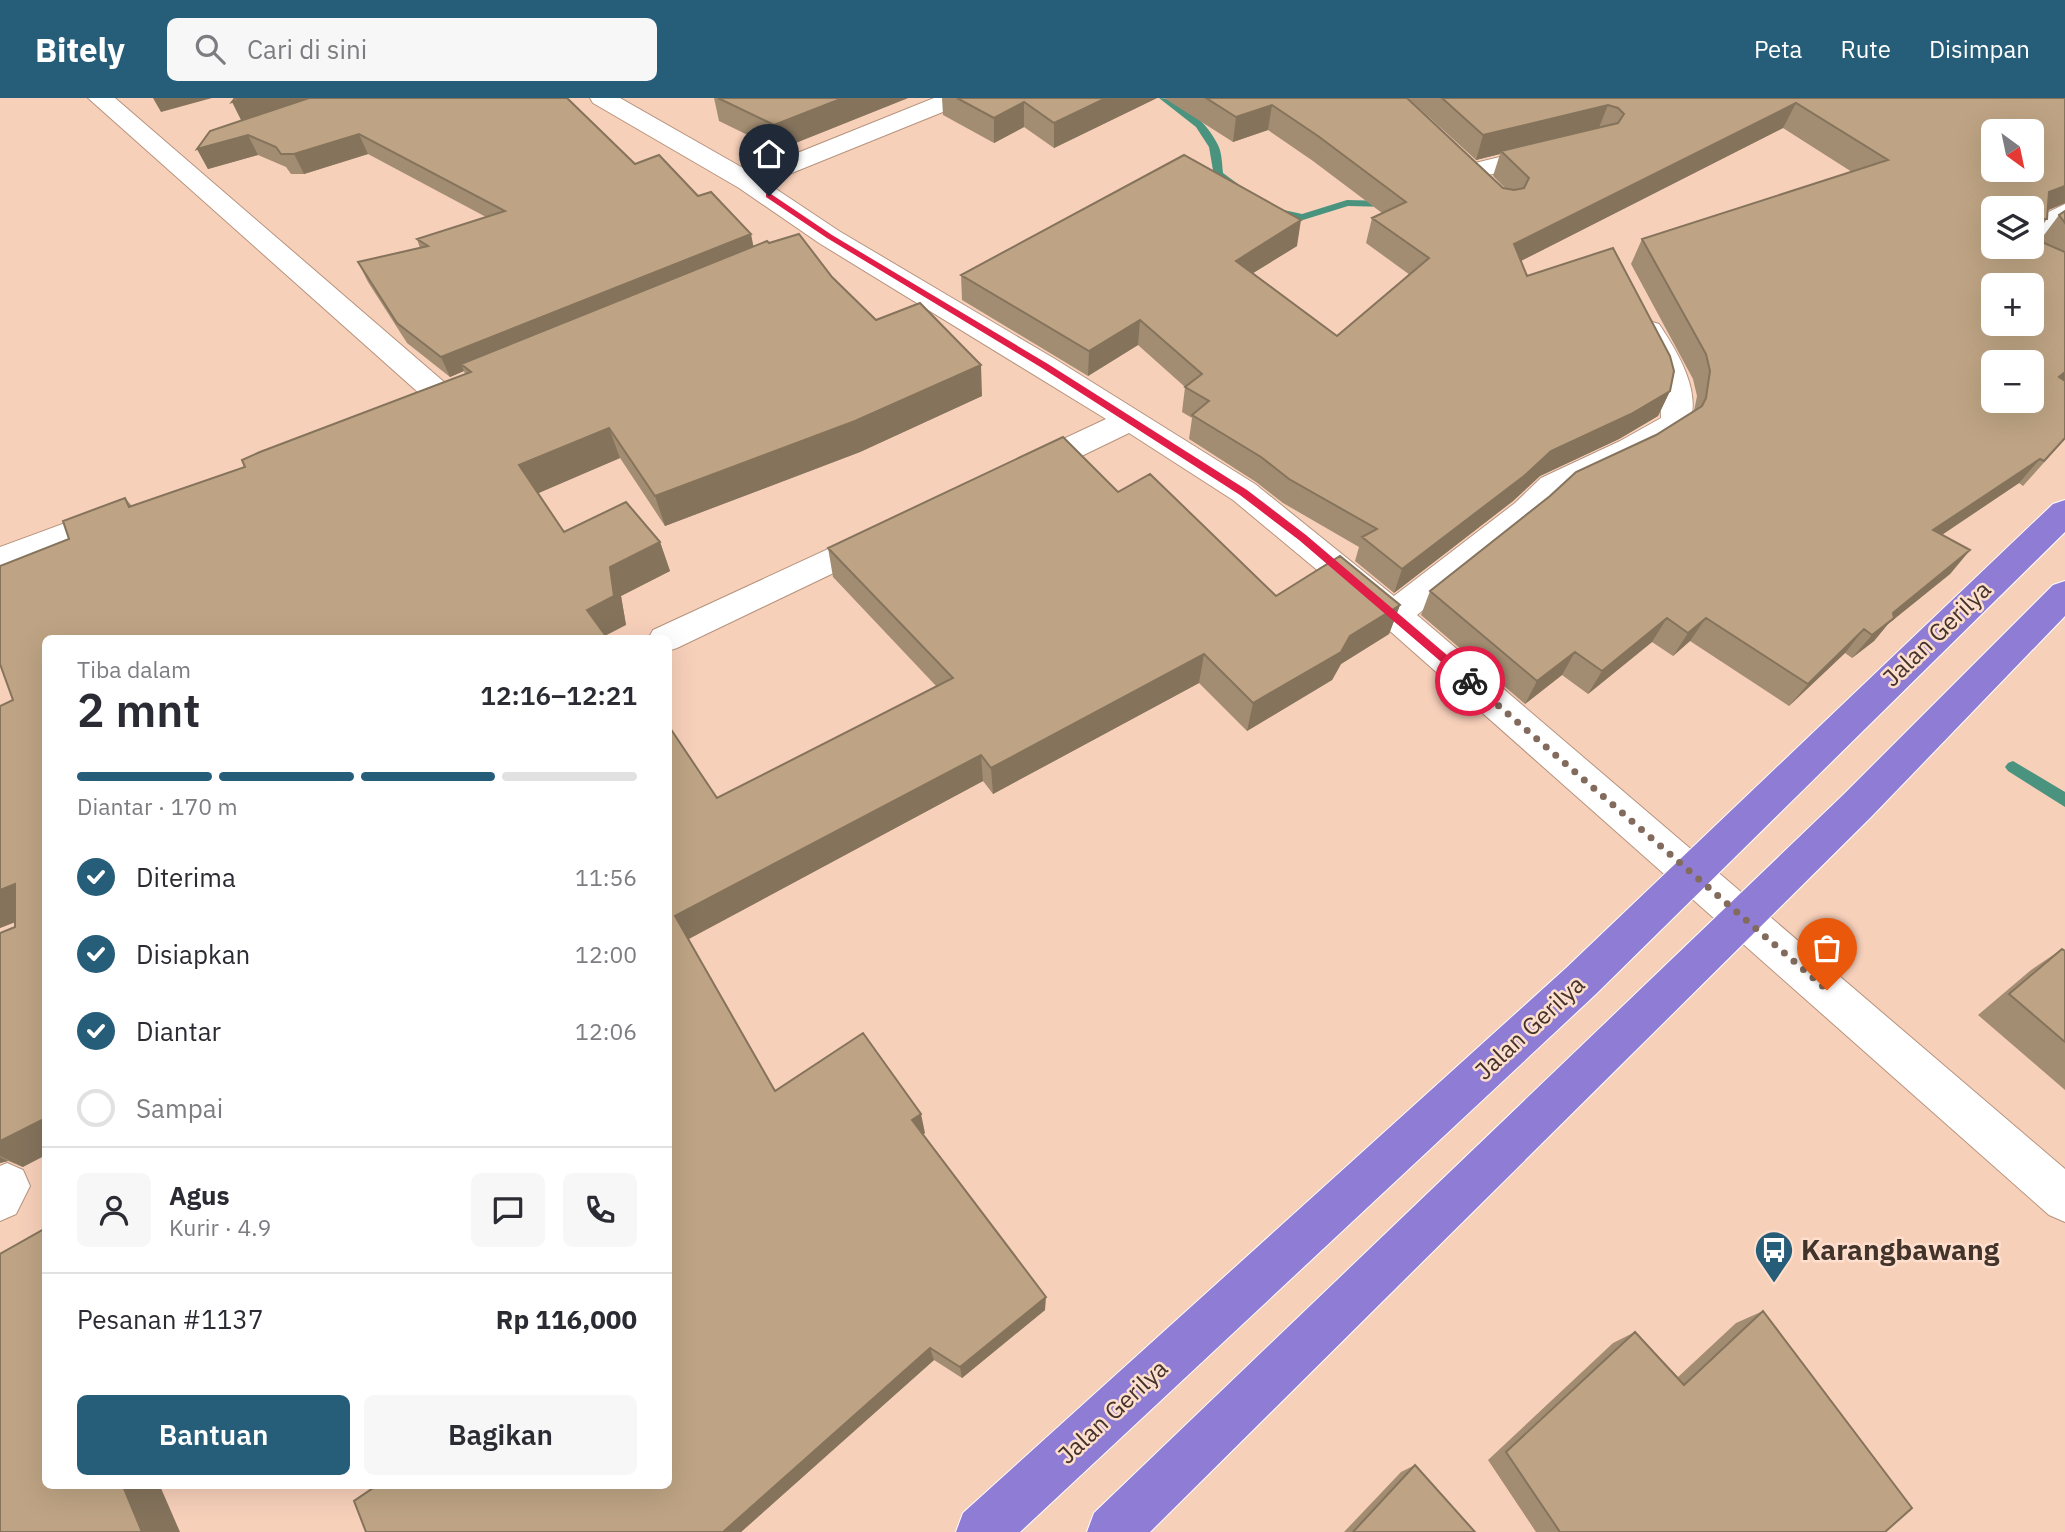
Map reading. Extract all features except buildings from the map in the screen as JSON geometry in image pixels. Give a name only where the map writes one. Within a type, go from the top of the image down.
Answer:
[{"type":"highway","name":"Jalan Gerilya","points":[[982,1532],[1571,990],[2065,512]]},
{"type":"highway","points":[[1113,1532],[1857,806],[2065,594]]},
{"type":"street","points":[[100,98],[180,154],[439,395]]},
{"type":"street","points":[[602,98],[748,182],[830,237],[1045,366],[1244,492],[1394,615],[2065,1199]]},
{"type":"street","points":[[748,182],[956,98]]},
{"type":"street","points":[[1452,153],[1480,180],[1573,147]]},
{"type":"street","points":[[2044,225],[2065,212]]},
{"type":"street","points":[[792,252],[830,237]]},
{"type":"street","points":[[1394,615],[1526,511],[1552,486],[1631,450],[1675,423],[1679,396],[1675,380],[1634,302]]},
{"type":"street","points":[[992,485],[1130,420]]},
{"type":"street","points":[[0,560],[142,507]]},
{"type":"street","points":[[672,636],[904,526]]},
{"type":"waterway","points":[[1164,98],[1200,125],[1214,147],[1218,174],[1234,186]]},
{"type":"waterway","points":[[1270,210],[1303,217],[1347,203],[1388,204]]},
{"type":"waterway","points":[[2013,767],[2065,800]]},
{"type":"way so far","points":[[1470,681],[1827,990]]},
{"type":"place","name":"Karangbawang","points":[[1774,1284]]},
{"type":"route","points":[[769,196],[830,237],[1045,366],[1244,492],[1470,681]]}]
